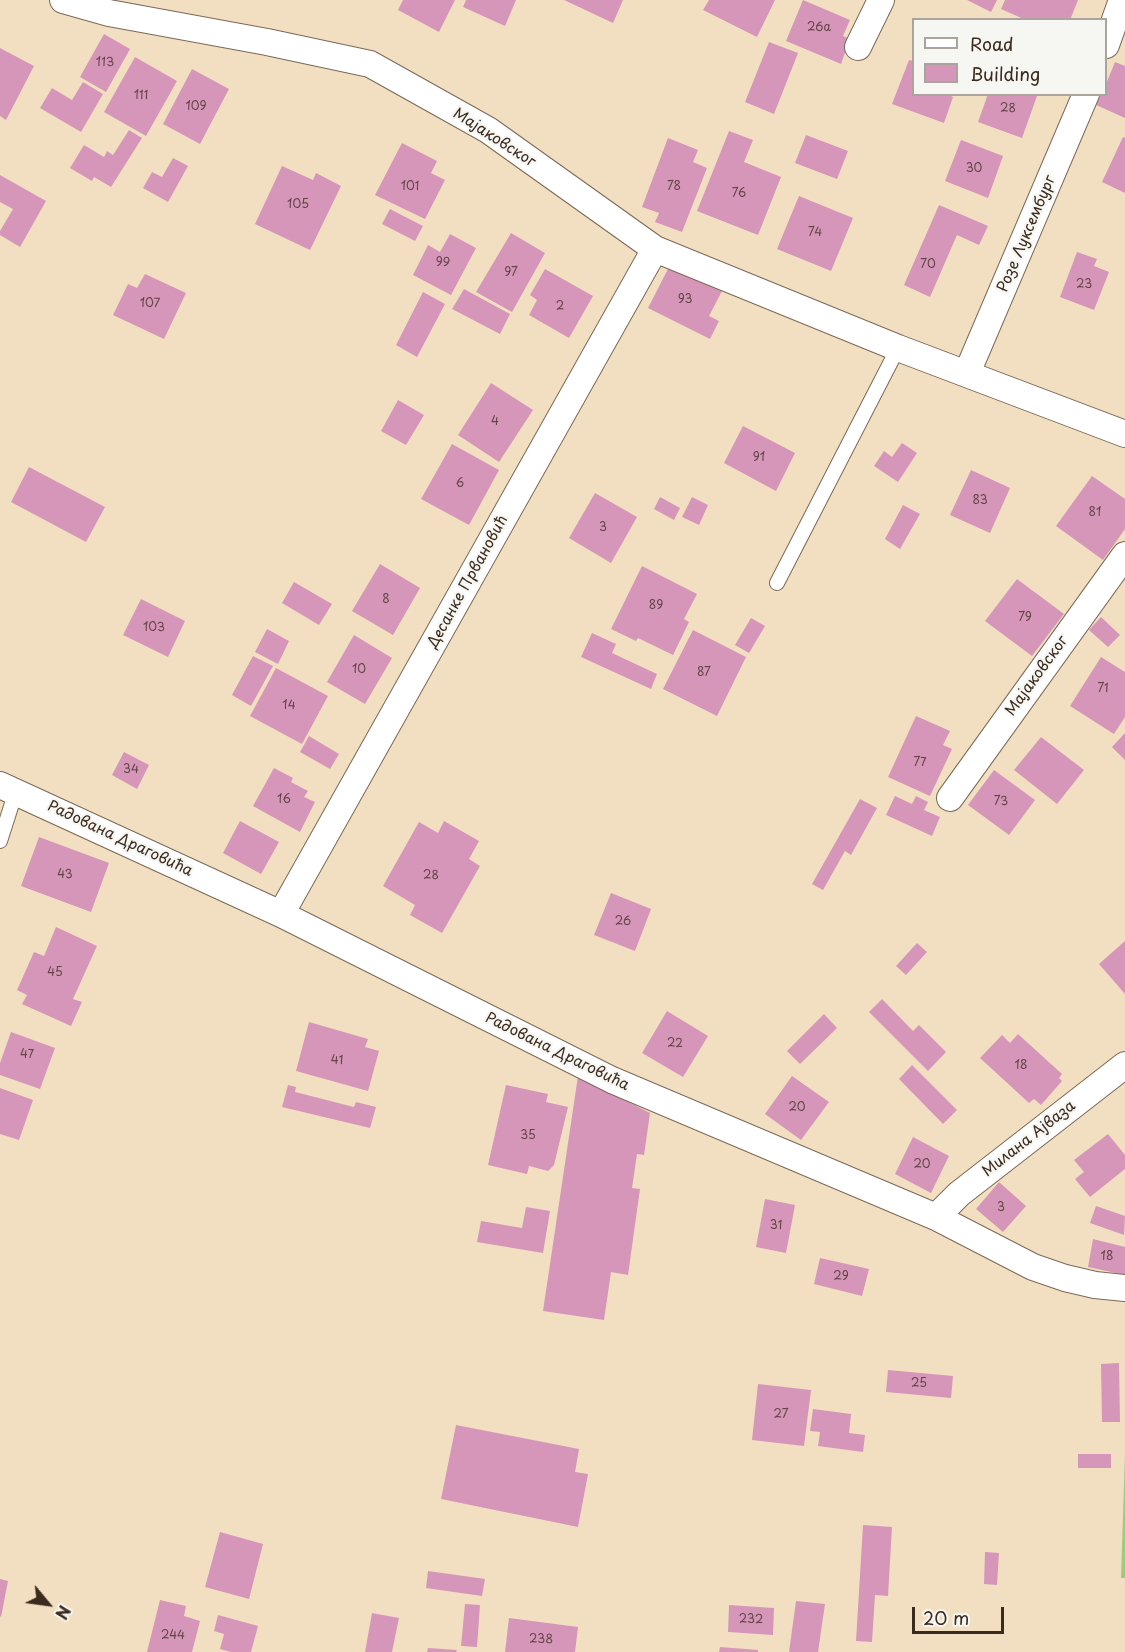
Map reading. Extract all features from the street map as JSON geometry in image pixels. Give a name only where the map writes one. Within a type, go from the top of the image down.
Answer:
[{"type":"street","name":"Мајаковског","points":[[63,0],[109,13],[267,42],[370,64],[488,130],[655,249],[898,348],[1125,434]]},
{"type":"street","points":[[858,47],[881,0]]},
{"type":"street","points":[[1107,42],[1122,0]]},
{"type":"street","name":"Розе Луксембург","points":[[967,373],[1085,96]]},
{"type":"street","name":"Десанке Првановић","points":[[281,914],[655,249]]},
{"type":"street","name":"Мајаковског","points":[[950,798],[1125,555]]},
{"type":"street","name":"Радована Драговића","points":[[8,788],[281,914],[612,1080],[936,1217],[1033,1267],[1095,1285],[1125,1288]]},
{"type":"street","name":"Милана Ајваза","points":[[936,1217],[958,1194],[1125,1065]]},
{"type":"lane","points":[[777,583],[898,348]]},
{"type":"lane","points":[[0,841],[8,788]]},
{"type":"green space","points":[[1125,1453],[1125,1578],[1121,1578]]},
{"type":"building","points":[[403,0],[455,0],[439,32],[398,10]]},
{"type":"building","points":[[466,0],[516,0],[505,26],[463,7]]},
{"type":"building","points":[[564,0],[623,0],[613,23]]},
{"type":"building","points":[[709,0],[775,0],[757,37],[703,10]]},
{"type":"building","points":[[803,0],[850,20],[843,36],[850,39],[841,64],[786,41]]},
{"type":"building","points":[[967,0],[997,0],[991,12]]},
{"type":"building","points":[[1005,0],[1078,0],[1071,18],[1021,18],[1001,9]]},
{"type":"building","points":[[104,34],[130,49],[106,92],[80,77]]},
{"type":"building","points":[[769,42],[798,53],[774,114],[745,102]]},
{"type":"building","points":[[0,48],[34,66],[6,120],[0,116]]},
{"type":"building","points":[[135,57],[177,81],[146,136],[104,112]]},
{"type":"building","points":[[909,60],[912,61],[912,96],[953,97],[944,123],[892,104]]},
{"type":"building","points":[[1115,62],[1125,66],[1125,118],[1096,105],[1100,96],[1107,96],[1107,82]]},
{"type":"building","points":[[192,69],[229,89],[200,144],[163,124]]},
{"type":"building","points":[[83,82],[103,94],[81,132],[40,108],[52,88],[72,100]]},
{"type":"building","points":[[987,96],[1037,96],[1022,138],[978,122]]},
{"type":"building","points":[[129,130],[142,138],[111,187],[94,177],[92,181],[70,168],[84,145],[104,157],[107,151],[113,155]]},
{"type":"building","points":[[729,131],[753,140],[744,162],[781,177],[758,235],[697,211]]},
{"type":"building","points":[[806,135],[848,151],[837,179],[795,163]]},
{"type":"building","points":[[1123,137],[1125,138],[1125,193],[1102,182]]},
{"type":"building","points":[[668,138],[698,150],[693,162],[707,168],[682,232],[655,222],[659,213],[642,207]]},
{"type":"building","points":[[961,140],[1003,156],[988,198],[945,181]]},
{"type":"building","points":[[402,143],[437,161],[431,173],[445,180],[425,219],[375,195]]},
{"type":"building","points":[[173,158],[188,166],[168,202],[143,188],[152,172],[162,177]]},
{"type":"building","points":[[282,166],[313,180],[316,173],[341,186],[310,250],[255,224]]},
{"type":"building","points":[[0,175],[46,201],[20,247],[0,235],[13,209],[0,202]]},
{"type":"building","points":[[799,196],[853,218],[831,271],[777,249]]},
{"type":"building","points":[[939,205],[988,226],[979,245],[957,235],[930,297],[904,285]]},
{"type":"building","points":[[390,209],[423,226],[415,241],[382,224]]},
{"type":"building","points":[[511,233],[545,253],[512,312],[476,292]]},
{"type":"building","points":[[450,234],[476,248],[451,295],[413,275],[428,245],[440,252]]},
{"type":"building","points":[[1077,252],[1097,259],[1094,266],[1109,272],[1094,310],[1060,297]]},
{"type":"building","points":[[670,265],[722,291],[709,316],[719,321],[710,339],[648,308]]},
{"type":"building","points":[[545,269],[593,296],[569,338],[529,315],[537,300],[530,295]]},
{"type":"building","points":[[145,274],[186,293],[164,339],[113,315],[128,284],[137,288]]},
{"type":"building","points":[[464,289],[510,314],[500,334],[452,309]]},
{"type":"building","points":[[423,292],[445,304],[417,357],[396,345]]},
{"type":"building","points":[[491,383],[533,410],[499,462],[458,435]]},
{"type":"building","points":[[398,400],[424,415],[406,445],[381,431]]},
{"type":"building","points":[[743,426],[795,453],[776,491],[724,463]]},
{"type":"building","points":[[902,443],[917,453],[898,482],[874,466],[884,451],[892,457]]},
{"type":"building","points":[[452,444],[499,470],[469,525],[421,499]]},
{"type":"building","points":[[29,467],[105,507],[86,542],[11,502]]},
{"type":"building","points":[[971,470],[1010,488],[990,533],[950,515]]},
{"type":"building","points":[[1092,476],[1125,499],[1125,529],[1103,560],[1056,526]]},
{"type":"building","points":[[595,493],[637,517],[611,563],[569,538]]},
{"type":"building","points":[[660,497],[680,508],[674,520],[654,509]]},
{"type":"building","points":[[692,497],[708,505],[699,525],[682,517]]},
{"type":"building","points":[[903,505],[920,514],[900,549],[885,539]]},
{"type":"building","points":[[380,564],[420,588],[393,635],[352,611]]},
{"type":"building","points":[[642,566],[697,594],[684,619],[689,622],[673,655],[638,638],[636,641],[611,629]]},
{"type":"building","points":[[1017,579],[1064,614],[1032,656],[985,621]]},
{"type":"building","points":[[294,582],[332,604],[319,625],[282,603]]},
{"type":"building","points":[[141,599],[185,621],[168,657],[123,635]]},
{"type":"building","points":[[1101,617],[1120,635],[1108,647],[1089,630]]},
{"type":"building","points":[[751,618],[765,626],[749,653],[735,645]]},
{"type":"building","points":[[267,629],[289,641],[278,664],[255,652]]},
{"type":"building","points":[[693,630],[746,657],[717,716],[663,689]]},
{"type":"building","points":[[592,633],[616,644],[612,653],[657,674],[651,689],[581,657]]},
{"type":"building","points":[[354,635],[392,658],[365,704],[327,682]]},
{"type":"building","points":[[253,656],[273,666],[251,706],[232,695]]},
{"type":"building","points":[[1101,657],[1125,672],[1125,717],[1114,734],[1070,706]]},
{"type":"building","points":[[276,668],[328,696],[302,744],[250,716]]},
{"type":"building","points":[[916,716],[950,731],[943,745],[952,749],[930,796],[888,777]]},
{"type":"building","points":[[1125,733],[1125,760],[1112,747]]},
{"type":"building","points":[[309,736],[339,754],[330,769],[300,752]]},
{"type":"building","points":[[1041,737],[1084,770],[1057,804],[1014,770]]},
{"type":"building","points":[[124,752],[149,765],[137,789],[112,775]]},
{"type":"building","points":[[274,768],[293,778],[291,782],[308,791],[304,797],[315,802],[300,832],[253,806]]},
{"type":"building","points":[[994,770],[1035,800],[1009,835],[968,805]]},
{"type":"building","points":[[895,796],[912,804],[916,796],[928,802],[924,810],[940,817],[932,836],[886,815]]},
{"type":"building","points":[[860,799],[877,808],[851,855],[845,851],[823,890],[812,884]]},
{"type":"building","points":[[240,821],[279,842],[261,874],[223,853]]},
{"type":"building","points":[[444,821],[479,841],[469,859],[480,866],[442,933],[410,915],[415,905],[383,886],[419,822],[438,833]]},
{"type":"building","points":[[39,837],[109,863],[91,912],[21,886]]},
{"type":"building","points":[[611,893],[651,909],[635,951],[594,935]]},
{"type":"building","points":[[56,927],[97,946],[73,999],[82,1002],[71,1026],[22,1004],[27,995],[17,990],[34,952],[44,956]]},
{"type":"building","points":[[1125,941],[1125,994],[1099,964]]},
{"type":"building","points":[[917,943],[927,952],[906,975],[896,966]]},
{"type":"building","points":[[882,999],[913,1031],[919,1025],[946,1052],[928,1071],[869,1012]]},
{"type":"building","points":[[667,1011],[708,1036],[683,1077],[642,1053]]},
{"type":"building","points":[[824,1014],[837,1028],[800,1064],[787,1051]]},
{"type":"building","points":[[309,1022],[368,1039],[365,1047],[379,1051],[368,1091],[296,1071]]},
{"type":"building","points":[[11,1032],[55,1048],[40,1089],[0,1075],[0,1063]]},
{"type":"building","points":[[1018,1034],[1062,1074],[1059,1078],[1062,1081],[1041,1105],[1034,1099],[1029,1103],[980,1058],[1002,1035],[1010,1043]]},
{"type":"building","points":[[912,1065],[957,1110],[943,1124],[899,1079]]},
{"type":"building","points":[[578,1076],[650,1113],[644,1155],[637,1154],[632,1188],[640,1189],[628,1275],[611,1272],[604,1320],[543,1311]]},
{"type":"building","points":[[792,1076],[829,1102],[801,1140],[765,1114]]},
{"type":"building","points":[[288,1085],[296,1087],[295,1092],[354,1107],[356,1102],[376,1107],[370,1128],[282,1107]]},
{"type":"building","points":[[506,1085],[548,1094],[546,1102],[568,1107],[554,1165],[548,1171],[529,1166],[527,1174],[488,1165]]},
{"type":"building","points":[[0,1088],[33,1100],[19,1140],[0,1134]]},
{"type":"building","points":[[1108,1134],[1125,1155],[1125,1169],[1090,1197],[1075,1179],[1084,1172],[1074,1160]]},
{"type":"building","points":[[913,1137],[949,1156],[931,1193],[895,1174]]},
{"type":"building","points":[[999,1182],[1026,1206],[1003,1232],[976,1209]]},
{"type":"building","points":[[765,1199],[795,1205],[786,1253],[756,1247]]},
{"type":"building","points":[[1096,1206],[1125,1216],[1124,1235],[1090,1223]]},
{"type":"building","points":[[526,1207],[550,1211],[543,1253],[477,1242],[481,1221],[522,1228]]},
{"type":"building","points":[[1093,1239],[1125,1247],[1125,1275],[1088,1267]]},
{"type":"building","points":[[820,1258],[869,1269],[862,1296],[814,1284]]},
{"type":"building","points":[[1119,1363],[1120,1422],[1102,1422],[1101,1364]]},
{"type":"building","points":[[888,1370],[953,1376],[951,1398],[886,1392]]},
{"type":"building","points":[[758,1384],[811,1390],[804,1446],[752,1440]]},
{"type":"building","points":[[813,1409],[851,1414],[849,1433],[865,1435],[863,1452],[818,1446],[820,1432],[810,1431]]},
{"type":"building","points":[[456,1425],[579,1449],[575,1472],[588,1474],[578,1527],[441,1499]]},
{"type":"building","points":[[1078,1454],[1111,1454],[1111,1468],[1078,1468]]},
{"type":"building","points":[[863,1525],[892,1527],[888,1596],[875,1595],[872,1642],[856,1641]]},
{"type":"building","points":[[220,1532],[263,1544],[249,1599],[205,1587]]},
{"type":"building","points":[[985,1552],[999,1553],[997,1585],[984,1584]]},
{"type":"building","points":[[428,1571],[485,1579],[482,1596],[426,1588]]},
{"type":"building","points":[[0,1579],[8,1581],[1,1617],[0,1616]]},
{"type":"building","points":[[160,1600],[186,1606],[184,1616],[200,1621],[192,1652],[147,1652]]},
{"type":"building","points":[[796,1601],[825,1604],[818,1652],[789,1652]]},
{"type":"building","points":[[465,1604],[480,1605],[477,1647],[461,1646]]},
{"type":"building","points":[[729,1605],[774,1608],[773,1635],[728,1632]]},
{"type":"building","points":[[372,1613],[399,1618],[392,1652],[365,1652]]},
{"type":"building","points":[[218,1615],[258,1626],[251,1652],[231,1652],[220,1649],[224,1634],[214,1631]]},
{"type":"building","points":[[509,1618],[578,1627],[575,1652],[505,1652]]},
{"type":"building","points":[[720,1647],[758,1650],[758,1652],[719,1652]]},
{"type":"building","points":[[428,1648],[457,1650],[456,1652],[427,1652]]}]
